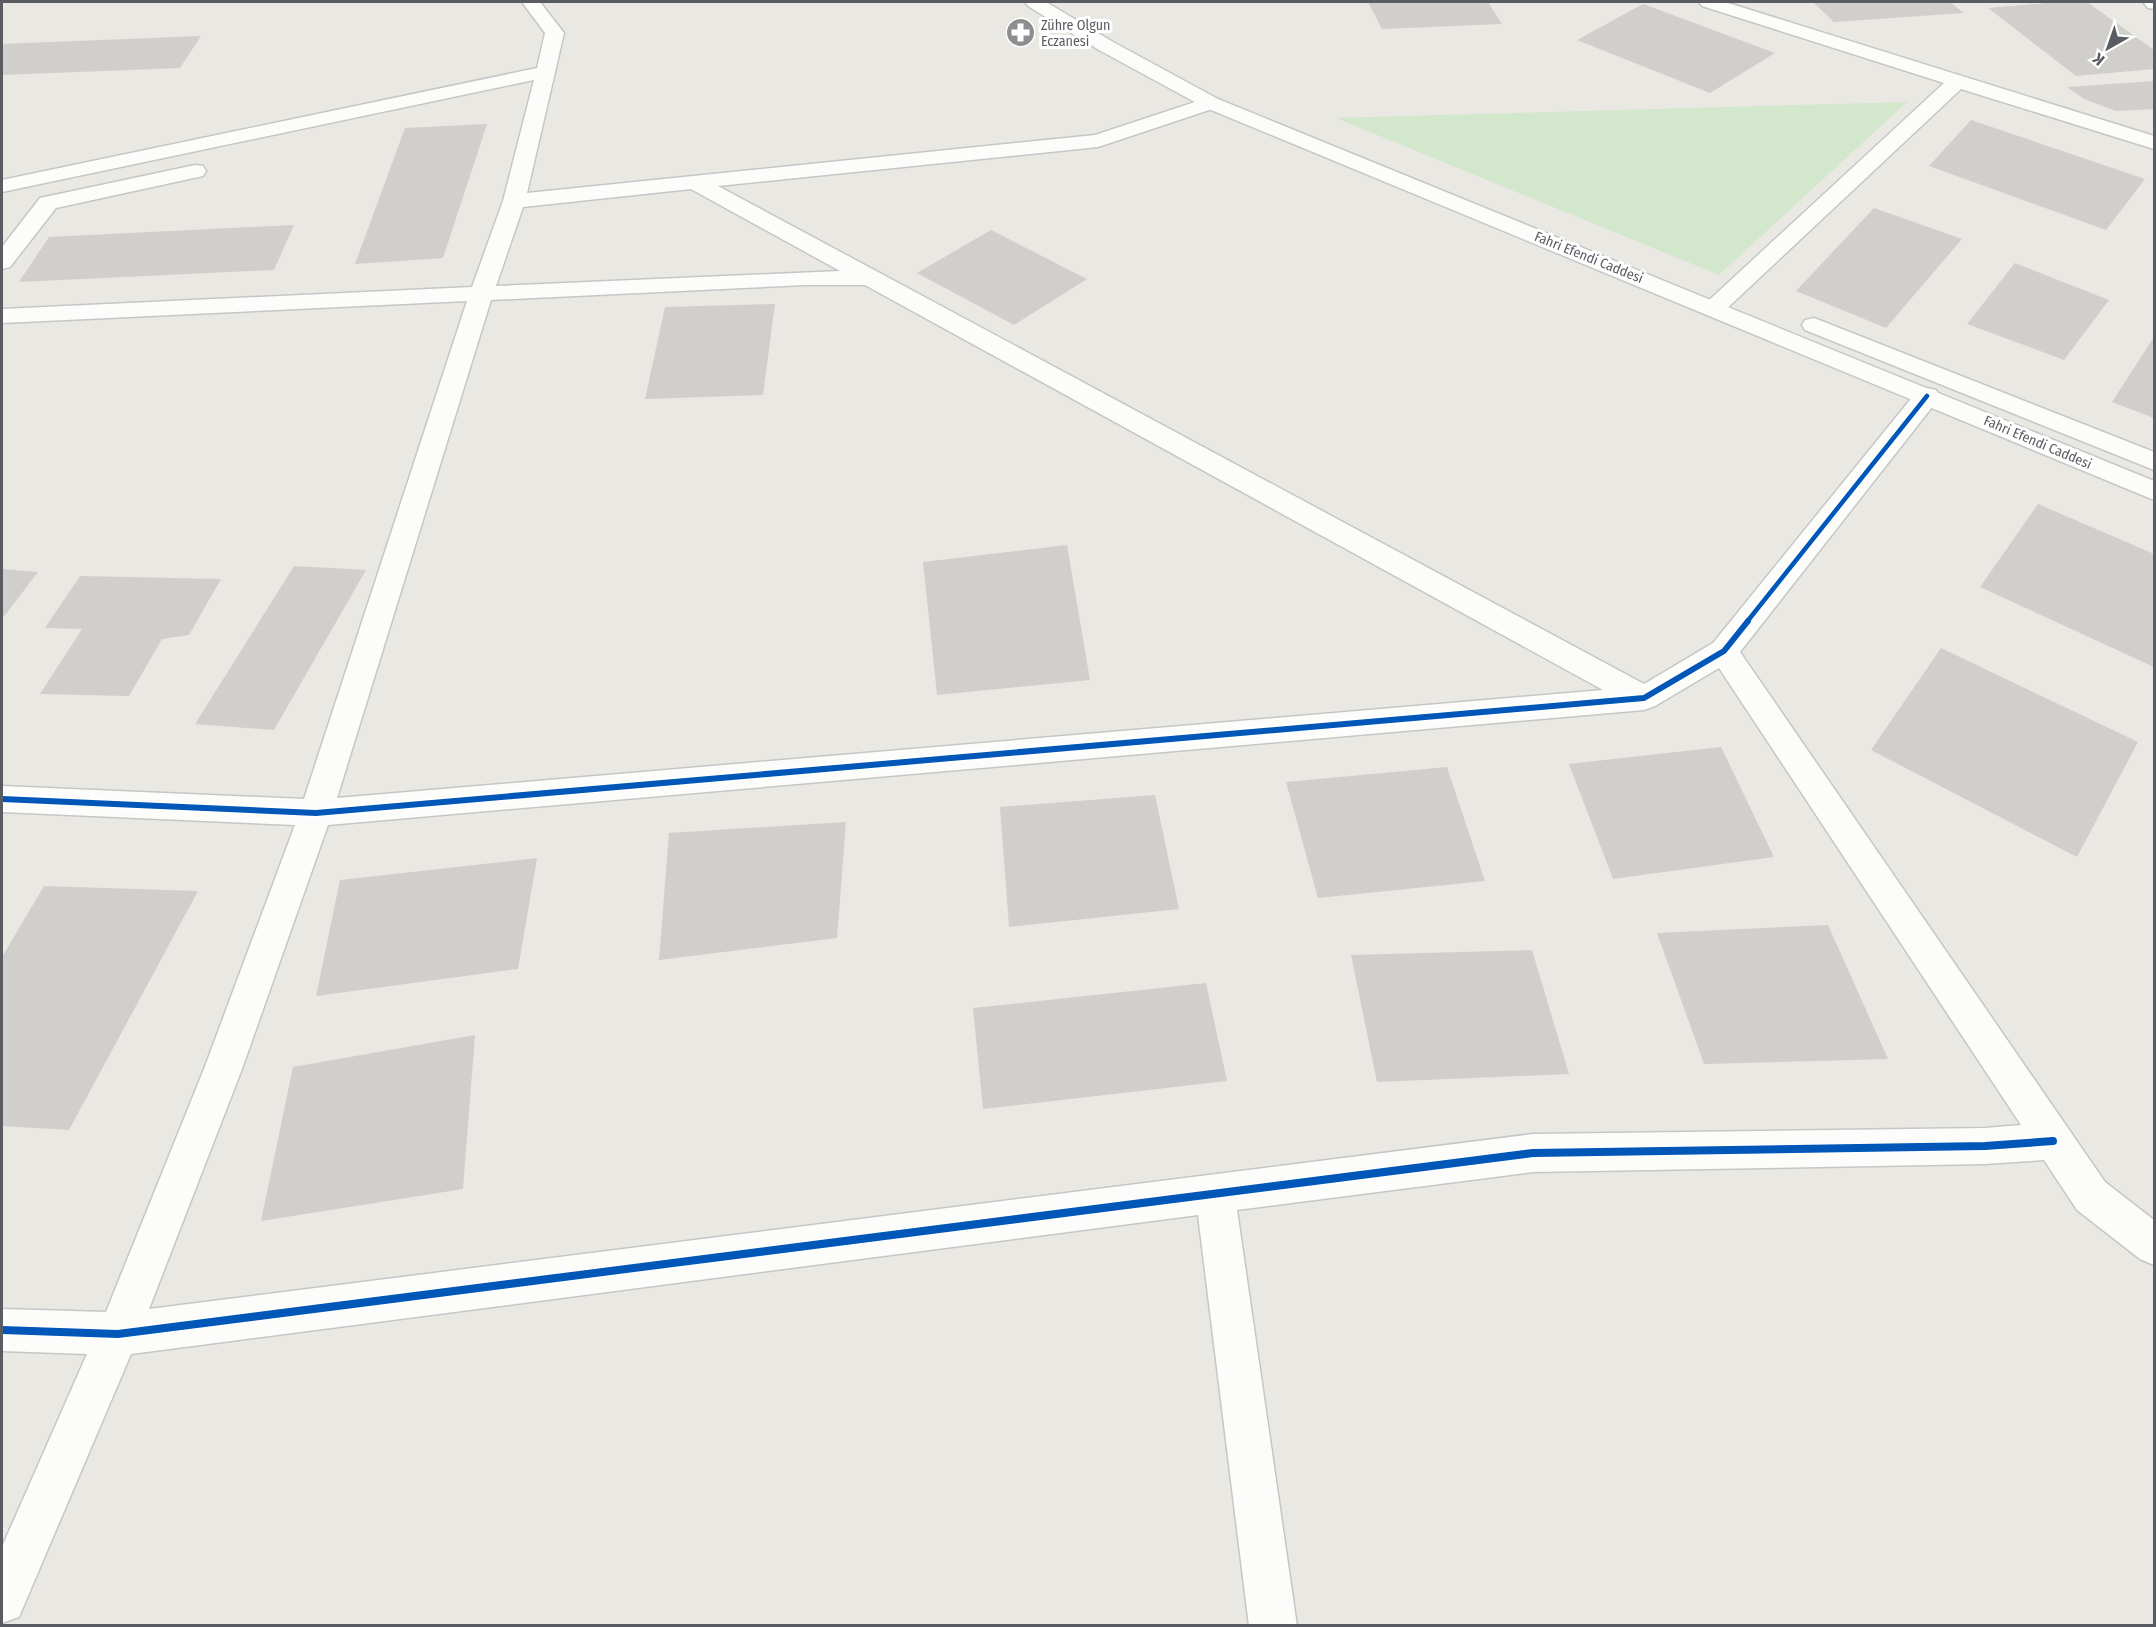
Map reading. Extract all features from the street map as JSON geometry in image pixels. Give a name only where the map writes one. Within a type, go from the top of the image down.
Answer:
[{"type":"street","points":[[2,1600],[118,1334],[223,1069],[316,813],[481,295],[514,201],[555,33],[531,2]]},
{"type":"street","name":"Fahri Efendi Caddesi","points":[[1034,2],[1106,46],[1210,103],[1714,308],[2154,491]]},
{"type":"street","name":"Fahri Efendi Caddesi","points":[[1071,2],[1158,54],[1255,102],[1587,234]]},
{"type":"street","points":[[1708,2],[2154,143]]},
{"type":"street","points":[[2,186],[544,72]]},
{"type":"street","points":[[1714,308],[1958,81]]},
{"type":"street","points":[[514,201],[1098,141],[1210,103]]},
{"type":"street","points":[[2,262],[48,202],[195,171]]},
{"type":"street","points":[[694,182],[1644,698]]},
{"type":"street","points":[[2,316],[806,278],[867,278]]},
{"type":"street","points":[[1708,283],[1752,300]]},
{"type":"street","name":"Fahri Efendi Caddesi","points":[[1796,318],[2154,462]]},
{"type":"street","points":[[2,799],[316,813],[1644,698],[1724,651],[1927,396]]},
{"type":"street","points":[[1724,651],[2091,1197],[2154,1245]]},
{"type":"street","points":[[2,1330],[118,1334],[1533,1153],[1973,1147],[2053,1142]]},
{"type":"street","points":[[1215,1193],[1273,1626]]},
{"type":"green space","points":[[1907,102],[1719,275],[1336,118]]},
{"type":"building","points":[[1368,2],[1488,2],[1502,24],[1382,29]]},
{"type":"building","points":[[1813,2],[1950,2],[1964,13],[1834,22]]},
{"type":"building","points":[[2087,2],[2154,50],[2154,69],[2076,76],[1988,8]]},
{"type":"building","points":[[1643,4],[1775,53],[1710,93],[1577,40]]},
{"type":"building","points":[[201,36],[180,68],[2,75],[2,44]]},
{"type":"building","points":[[2154,81],[2154,109],[2116,111],[2084,99],[2067,87]]},
{"type":"building","points":[[1971,120],[2145,179],[2106,230],[1929,166]]},
{"type":"building","points":[[487,124],[443,258],[355,264],[405,128]]},
{"type":"building","points":[[1874,208],[1962,239],[1886,328],[1796,291]]},
{"type":"building","points":[[294,225],[274,270],[19,282],[49,237]]},
{"type":"building","points":[[991,230],[1087,279],[1014,325],[917,273]]},
{"type":"building","points":[[2015,263],[2109,300],[2064,360],[1967,324]]},
{"type":"building","points":[[775,304],[763,395],[645,399],[665,307]]},
{"type":"building","points":[[2154,337],[2154,418],[2112,402]]},
{"type":"building","points":[[2038,504],[2154,554],[2154,667],[1980,587]]},
{"type":"building","points":[[1067,545],[1090,680],[937,695],[923,562]]},
{"type":"building","points":[[294,566],[366,570],[274,730],[195,724]]},
{"type":"building","points":[[2,569],[38,572],[2,619]]},
{"type":"building","points":[[80,576],[221,579],[189,635],[162,639],[129,696],[40,694],[82,629],[45,628]]},
{"type":"building","points":[[1941,648],[2138,742],[2077,857],[1871,750]]},
{"type":"building","points":[[1721,747],[1774,857],[1613,879],[1569,764]]},
{"type":"building","points":[[1447,767],[1485,881],[1318,898],[1286,782]]},
{"type":"building","points":[[1155,795],[1179,909],[1009,927],[1000,807]]},
{"type":"building","points":[[846,822],[837,938],[659,960],[669,833]]},
{"type":"building","points":[[537,858],[518,969],[316,996],[340,880]]},
{"type":"building","points":[[44,886],[198,891],[69,1130],[2,1126],[2,957]]},
{"type":"building","points":[[1828,925],[1888,1059],[1704,1064],[1657,933]]},
{"type":"building","points":[[1532,950],[1569,1074],[1377,1082],[1351,955]]},
{"type":"building","points":[[1206,983],[1227,1081],[983,1109],[973,1008]]},
{"type":"building","points":[[475,1035],[463,1189],[261,1221],[293,1067]]},
{"type":"cycle path","points":[[2,799],[316,813],[1644,698],[1724,651],[1927,396]]},
{"type":"cycle path","points":[[2,1330],[118,1334],[1533,1153],[1985,1146],[2053,1141]]},
{"type":"place","name":"Zühre Olgun Eczanesi","points":[[1020,33]]}]
